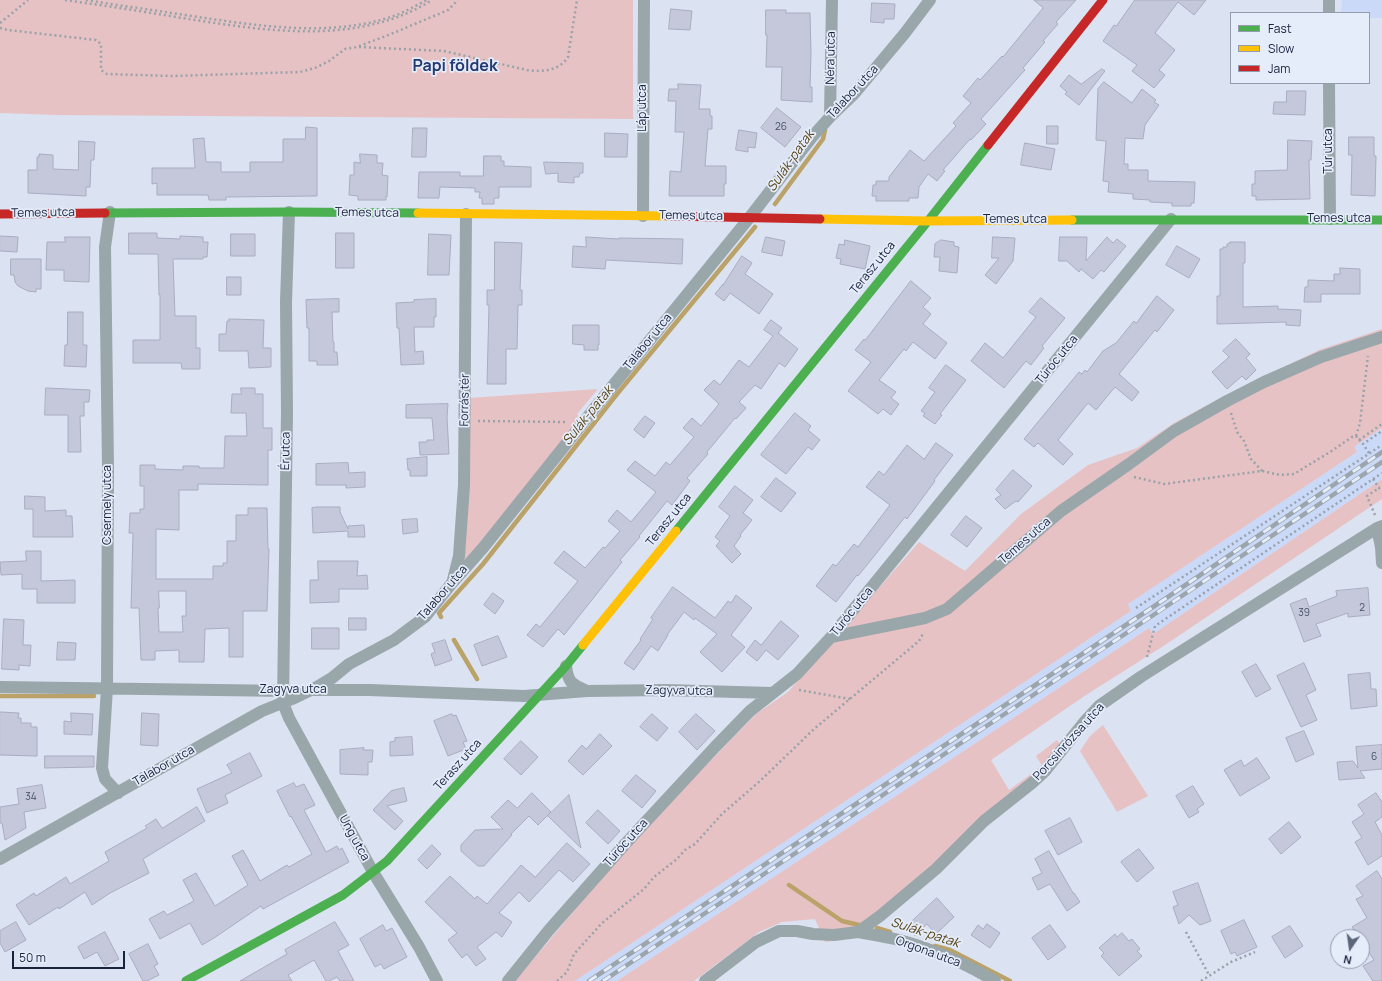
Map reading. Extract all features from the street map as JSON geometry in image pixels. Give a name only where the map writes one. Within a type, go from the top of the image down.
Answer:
[{"type":"street","name":"Láp utca","points":[[643,216],[644,0]]},
{"type":"street","name":"Néra utca","points":[[830,116],[832,0]]},
{"type":"street","name":"Talabor utca","points":[[309,690],[332,678],[350,664],[394,640],[425,617],[452,583],[483,548],[583,422],[750,217],[812,137],[830,116],[854,94],[905,33],[930,0]]},
{"type":"street","name":"Terasz utca","points":[[186,981],[343,895],[387,862],[566,666],[928,221],[1103,0]]},
{"type":"street","points":[[1329,0],[1329,12]]},
{"type":"street","name":"Túr utca","points":[[1329,84],[1330,219]]},
{"type":"street","name":"Temes utca","points":[[0,214],[110,212],[289,212],[750,217],[928,221],[1171,219],[1382,220]]},
{"type":"street","name":"Csermely utca","points":[[110,212],[105,247],[108,467],[107,688],[102,768],[105,779],[118,793]]},
{"type":"street","name":"Ér utca","points":[[283,697],[287,412],[286,302],[289,212]]},
{"type":"street","name":"Forrás tér","points":[[452,583],[459,556],[464,485],[466,214]]},
{"type":"street","name":"Túróc utca","points":[[508,981],[549,930],[631,837],[750,711],[797,674],[831,637],[1171,219]]},
{"type":"street","name":"Temes utca","points":[[831,637],[925,618],[947,609],[1061,511],[1174,431],[1264,382],[1321,357],[1382,337]]},
{"type":"street","points":[[1379,527],[1382,563]]},
{"type":"street","name":"Porcsinrózsa utca","points":[[705,981],[756,942],[779,931],[797,931],[813,934],[834,935],[858,932],[880,916],[936,869],[984,821],[1045,771],[1099,706],[1142,676],[1379,527]]},
{"type":"street","points":[[350,664],[343,680],[346,685],[352,689]]},
{"type":"street","points":[[566,666],[567,678],[572,684],[587,691]]},
{"type":"street","name":"Zagyva utca","points":[[0,687],[107,688],[283,697],[309,690],[352,689],[509,696],[587,691],[777,690]]},
{"type":"street","name":"Talabor utca","points":[[0,859],[262,711],[283,697]]},
{"type":"street","name":"Ung utca","points":[[283,697],[289,718],[373,872],[419,947],[437,981]]},
{"type":"street","name":"Orgona utca","points":[[858,932],[895,939],[936,952],[978,971],[995,981]]},
{"type":"path","points":[[0,23],[28,0]]},
{"type":"path","points":[[65,0],[253,29],[291,31],[326,31],[391,20],[412,12],[432,0]]},
{"type":"path","points":[[86,0],[253,25],[291,28],[326,27],[367,22],[390,17],[427,0]]},
{"type":"path","points":[[0,28],[96,40],[101,44],[101,70],[107,74],[172,76],[300,72],[316,68],[346,49],[357,47],[448,10],[458,0]]},
{"type":"path","points":[[357,47],[444,51],[527,70],[539,71],[555,68],[563,64],[568,57],[577,0]]},
{"type":"path","points":[[1356,436],[1360,423],[1369,341]]},
{"type":"path","points":[[1227,401],[1237,432],[1244,442],[1251,459],[1262,471]]},
{"type":"path","points":[[465,421],[583,422]]},
{"type":"path","points":[[1359,440],[1382,424]]},
{"type":"path","points":[[1363,444],[1382,431]]},
{"type":"path","points":[[1356,436],[1369,453]]},
{"type":"path","points":[[1113,475],[1131,476],[1164,484],[1262,471],[1280,475],[1294,474],[1352,437],[1356,436]]},
{"type":"path","points":[[1136,608],[1382,445]]},
{"type":"path","points":[[1142,676],[1155,626],[1382,474]]},
{"type":"path","points":[[1373,479],[1381,487],[1367,496],[1375,512],[1379,527]]},
{"type":"path","points":[[557,981],[567,972],[574,954],[602,923],[644,889],[654,876],[685,850],[695,844],[722,814],[760,781],[814,728],[919,642],[926,628],[925,618]]},
{"type":"path","points":[[777,690],[850,699]]},
{"type":"path","points":[[1186,932],[1209,975]]},
{"type":"path","points":[[1201,981],[1231,962],[1255,952]]},
{"type":"shaded area","points":[[0,0],[633,0],[633,119],[56,115],[0,113]]},
{"type":"shaded area","points":[[1342,0],[1382,0],[1382,18],[1370,18],[1370,12],[1341,12]]},
{"type":"shaded area","points":[[1382,329],[1382,428],[1354,447],[1357,452],[1128,604],[1131,611],[575,981],[515,981],[651,822],[756,714],[788,692],[919,542],[965,571],[1021,514],[1088,465],[1137,448],[1174,423],[1226,395],[1319,350]]},
{"type":"shaded area","points":[[598,389],[577,414],[588,427],[470,572],[461,566],[469,398]]},
{"type":"shaded area","points":[[1382,428],[1382,479],[1153,634],[1149,628],[617,981],[575,981],[1131,611],[1128,604],[1357,452],[1354,447]]},
{"type":"shaded area","points":[[1382,479],[1382,499],[1165,645],[1086,695],[991,760],[1009,790],[1042,766],[1036,756],[1057,740],[1061,746],[1037,774],[859,937],[825,942],[815,919],[782,922],[759,932],[694,981],[617,981],[1149,628],[1153,634]]},
{"type":"shaded area","points":[[1103,725],[1148,796],[1117,812],[1080,751],[1090,736]]},
{"type":"building","points":[[1034,0],[1076,0],[1056,22],[1058,24],[1023,68],[1025,70],[981,119],[986,124],[971,140],[970,139],[943,170],[945,171],[937,181],[928,174],[919,187],[918,198],[909,198],[909,201],[876,201],[876,196],[872,196],[873,185],[876,185],[876,181],[889,181],[889,177],[910,150],[924,161],[956,126],[953,123],[971,103],[963,96],[978,78],[980,80],[1002,56],[1003,57],[1043,8]]},
{"type":"building","points":[[1135,0],[1206,0],[1194,15],[1178,2],[1155,33],[1175,50],[1159,70],[1165,75],[1154,88],[1132,71],[1137,65],[1103,41]]},
{"type":"building","points":[[872,3],[895,4],[894,19],[884,19],[884,23],[871,22]]},
{"type":"building","points":[[671,9],[692,11],[690,30],[669,29]]},
{"type":"building","points":[[766,10],[786,10],[786,13],[810,13],[810,87],[812,87],[812,102],[781,100],[782,67],[766,67]]},
{"type":"building","points":[[1102,69],[1105,71],[1079,105],[1065,94],[1067,92],[1060,86],[1069,75],[1081,84]]},
{"type":"building","points":[[1104,82],[1132,103],[1142,89],[1156,100],[1154,102],[1159,105],[1145,125],[1143,139],[1125,138],[1124,164],[1128,164],[1128,170],[1148,170],[1148,181],[1195,182],[1194,203],[1191,203],[1191,206],[1172,206],[1172,203],[1150,202],[1150,200],[1133,199],[1133,194],[1108,192],[1109,182],[1103,181],[1106,141],[1096,140],[1098,89]]},
{"type":"building","points":[[678,84],[701,85],[699,109],[710,109],[710,116],[712,116],[712,129],[708,129],[705,166],[726,166],[724,196],[669,196],[670,171],[681,172],[684,132],[675,132],[676,101],[668,101],[669,89],[678,89]]},
{"type":"building","points":[[1287,91],[1306,91],[1305,115],[1273,114],[1274,102],[1286,102]]},
{"type":"building","points":[[777,108],[801,127],[785,147],[761,128]]},
{"type":"building","points":[[1047,126],[1058,126],[1058,144],[1047,144]]},
{"type":"building","points":[[306,127],[317,128],[317,196],[226,197],[226,200],[209,200],[208,195],[157,195],[157,183],[152,184],[152,168],[195,168],[193,139],[204,138],[206,162],[221,162],[221,172],[250,172],[250,162],[283,162],[283,139],[305,139]]},
{"type":"building","points":[[413,128],[427,128],[426,157],[412,157]]},
{"type":"building","points":[[739,130],[757,133],[755,148],[748,147],[748,152],[736,150]]},
{"type":"building","points":[[605,133],[628,134],[627,157],[605,157]]},
{"type":"building","points":[[1349,137],[1374,137],[1374,156],[1376,156],[1375,196],[1351,195],[1352,155],[1349,155]]},
{"type":"building","points":[[1288,140],[1312,141],[1311,160],[1309,160],[1310,199],[1256,200],[1256,196],[1252,196],[1252,184],[1255,184],[1255,171],[1287,170]]},
{"type":"building","points":[[79,141],[95,142],[94,160],[91,160],[90,187],[86,187],[86,196],[28,193],[28,170],[37,170],[37,157],[39,157],[39,154],[53,155],[53,169],[78,170]]},
{"type":"building","points":[[1025,143],[1055,149],[1051,170],[1021,165]]},
{"type":"building","points":[[360,154],[377,155],[377,163],[383,163],[382,175],[388,176],[386,200],[358,200],[358,196],[349,195],[350,175],[354,175],[354,162],[360,163]]},
{"type":"building","points":[[484,156],[501,156],[501,161],[504,161],[504,166],[531,167],[531,187],[499,187],[499,198],[494,198],[494,204],[482,204],[482,198],[479,198],[480,192],[475,192],[475,188],[440,187],[439,198],[418,198],[419,172],[460,172],[460,176],[483,176]]},
{"type":"building","points":[[544,162],[583,163],[583,173],[580,173],[579,177],[574,177],[574,183],[558,182],[558,173],[546,174]]},
{"type":"building","points":[[129,233],[157,233],[157,238],[180,239],[180,236],[203,237],[203,242],[208,242],[207,257],[203,257],[203,259],[173,259],[175,316],[196,316],[196,348],[200,348],[200,369],[182,369],[181,363],[133,363],[133,340],[160,340],[160,295],[158,254],[129,254]]},
{"type":"building","points":[[336,233],[354,233],[354,268],[336,268]]},
{"type":"building","points":[[231,234],[255,234],[255,256],[231,256]]},
{"type":"building","points":[[429,234],[451,235],[449,275],[428,275]]},
{"type":"building","points":[[0,236],[18,237],[17,252],[0,251]]},
{"type":"building","points":[[65,237],[90,237],[89,282],[64,281],[64,270],[46,270],[47,242],[65,242]]},
{"type":"building","points":[[586,237],[619,239],[683,239],[682,264],[606,260],[605,269],[572,267],[573,246],[586,247]]},
{"type":"building","points":[[766,237],[785,241],[782,256],[762,252]]},
{"type":"building","points":[[993,237],[1015,238],[1013,261],[996,284],[985,275],[999,258],[992,258]]},
{"type":"building","points":[[1060,237],[1087,237],[1086,261],[1107,237],[1113,243],[1117,239],[1126,246],[1104,272],[1101,270],[1093,279],[1081,269],[1079,272],[1067,261],[1059,261]]},
{"type":"building","points":[[845,240],[870,246],[865,269],[840,264],[841,259],[836,258],[839,244],[844,245]]},
{"type":"building","points":[[941,240],[954,242],[954,246],[959,247],[957,273],[939,271],[940,257],[934,257],[935,244]]},
{"type":"building","points":[[495,242],[522,243],[520,290],[522,290],[522,305],[518,305],[517,349],[506,349],[506,384],[487,384],[489,305],[487,305],[487,290],[494,290]]},
{"type":"building","points":[[1230,242],[1245,242],[1245,263],[1243,263],[1243,307],[1278,306],[1278,309],[1301,310],[1300,326],[1286,325],[1286,322],[1217,324],[1217,296],[1220,296],[1220,249],[1227,247],[1227,244]]},
{"type":"building","points":[[1177,246],[1200,259],[1189,278],[1166,265]]},
{"type":"building","points":[[742,256],[752,263],[745,274],[773,294],[759,314],[730,293],[724,301],[715,294],[723,285]]},
{"type":"building","points":[[11,259],[41,259],[41,289],[36,289],[36,292],[28,291],[18,286],[15,282],[14,275],[11,275]]},
{"type":"building","points":[[1340,268],[1360,269],[1360,294],[1321,294],[1321,302],[1304,302],[1305,287],[1308,287],[1308,280],[1334,281],[1334,274],[1340,274]]},
{"type":"building","points":[[227,277],[241,277],[241,295],[227,295]]},
{"type":"building","points":[[911,281],[931,298],[923,307],[931,314],[923,324],[947,343],[935,359],[913,342],[906,351],[904,349],[879,380],[896,392],[891,398],[899,404],[891,415],[883,409],[878,414],[848,391],[871,362],[855,350],[864,339],[865,340]]},
{"type":"building","points":[[1157,296],[1174,310],[1157,332],[1155,330],[1119,374],[1139,392],[1132,401],[1115,387],[1096,410],[1088,403],[1058,440],[1073,454],[1063,465],[1038,443],[1034,447],[1024,439],[1079,372],[1082,374],[1085,370],[1087,372],[1103,351],[1116,343],[1134,321],[1136,323]]},
{"type":"building","points":[[1041,298],[1065,318],[1042,346],[1044,348],[1031,365],[1026,361],[1004,388],[971,361],[985,343],[1003,358],[1036,317],[1029,312]]},
{"type":"building","points":[[339,299],[339,312],[332,312],[334,352],[337,352],[338,365],[317,365],[317,361],[309,361],[309,328],[307,328],[306,300]]},
{"type":"building","points":[[436,299],[436,317],[434,317],[434,327],[414,327],[415,352],[423,351],[424,364],[401,365],[396,303]]},
{"type":"building","points":[[68,312],[83,312],[83,345],[87,345],[86,367],[64,366],[65,345],[67,345]]},
{"type":"building","points":[[229,319],[264,320],[263,348],[271,348],[271,367],[249,368],[248,351],[219,351],[219,334],[226,334],[227,321],[229,321]]},
{"type":"building","points":[[771,320],[782,328],[778,333],[798,349],[785,367],[779,363],[761,389],[755,385],[739,402],[746,408],[736,419],[735,418],[707,452],[708,454],[687,478],[690,481],[672,505],[667,501],[639,536],[640,537],[620,560],[622,562],[564,635],[558,629],[543,647],[527,635],[536,624],[540,627],[578,581],[554,563],[564,551],[585,568],[603,547],[605,548],[620,531],[608,521],[617,510],[631,522],[656,492],[627,470],[635,461],[655,476],[666,462],[670,465],[694,437],[683,428],[692,418],[701,426],[719,404],[704,390],[714,380],[720,385],[739,360],[749,367],[773,336],[764,330]]},
{"type":"building","points":[[573,325],[599,325],[598,350],[584,350],[584,345],[573,344]]},
{"type":"building","points":[[1236,339],[1250,354],[1246,358],[1256,370],[1246,380],[1242,376],[1227,389],[1212,372],[1229,357],[1223,351]]},
{"type":"building","points":[[946,365],[966,380],[940,414],[942,415],[935,424],[923,416],[925,413],[921,411],[935,392],[929,388]]},
{"type":"building","points":[[46,388],[90,390],[89,402],[84,402],[84,416],[80,416],[81,452],[68,452],[68,415],[45,415]]},
{"type":"building","points":[[241,388],[255,388],[255,394],[263,394],[263,428],[272,428],[272,450],[268,450],[268,485],[198,484],[198,490],[179,490],[179,530],[156,529],[156,579],[213,579],[213,566],[223,566],[223,563],[227,563],[227,541],[236,541],[236,515],[248,515],[248,508],[267,508],[269,549],[267,611],[243,611],[243,657],[229,657],[229,628],[205,629],[204,662],[179,662],[179,650],[155,651],[155,660],[141,660],[139,608],[131,608],[133,533],[129,533],[130,513],[140,513],[140,509],[144,509],[144,486],[140,486],[140,465],[155,465],[155,469],[183,470],[183,466],[199,466],[199,468],[224,468],[225,436],[247,436],[246,413],[231,413],[232,394],[241,394]],"holes":[[[159,591],[186,591],[186,616],[182,616],[183,632],[159,632]]]},
{"type":"building","points":[[448,404],[447,417],[449,454],[420,455],[419,442],[434,440],[432,418],[406,418],[406,405]]},
{"type":"building","points":[[795,413],[811,426],[808,430],[820,440],[812,450],[808,447],[786,474],[761,455]]},
{"type":"building","points":[[645,416],[655,423],[644,438],[634,430]]},
{"type":"building","points":[[936,443],[953,455],[907,519],[905,517],[836,602],[816,586],[833,564],[836,566],[854,544],[858,547],[890,505],[866,487],[879,471],[884,475],[907,445],[924,459]]},
{"type":"building","points":[[427,457],[427,476],[410,476],[407,459]]},
{"type":"building","points":[[348,463],[349,473],[365,472],[365,487],[346,488],[346,485],[316,485],[316,464]]},
{"type":"building","points":[[1013,470],[1032,486],[1018,502],[1016,501],[1005,509],[995,499],[1001,495],[996,490]]},
{"type":"building","points":[[776,478],[796,493],[781,512],[761,497]]},
{"type":"building","points":[[735,486],[753,500],[743,513],[752,520],[740,535],[741,536],[734,546],[741,554],[732,563],[716,546],[720,541],[715,537],[730,516],[719,507]]},
{"type":"building","points":[[25,496],[45,497],[45,511],[66,510],[66,516],[72,516],[73,537],[33,537],[33,509],[25,509]]},
{"type":"building","points":[[340,507],[340,512],[348,529],[348,526],[364,525],[365,537],[348,537],[348,531],[313,533],[312,508]]},
{"type":"building","points":[[966,516],[982,528],[967,547],[951,535]]},
{"type":"building","points":[[417,519],[418,532],[403,534],[402,520]]},
{"type":"building","points":[[26,551],[41,551],[41,581],[75,580],[75,603],[37,603],[37,589],[22,589],[22,574],[1,575],[0,562],[26,561]]},
{"type":"building","points":[[318,561],[358,561],[357,576],[367,575],[368,589],[339,589],[339,602],[310,603],[310,580],[318,580]]},
{"type":"building","points":[[673,587],[715,618],[728,601],[731,603],[736,595],[752,608],[731,635],[745,647],[722,672],[700,652],[717,634],[684,612],[667,635],[658,651],[651,646],[634,670],[624,663],[641,640],[640,639],[653,619],[651,618]]},
{"type":"building","points":[[1368,588],[1370,615],[1348,617],[1348,613],[1316,624],[1321,636],[1304,642],[1290,604],[1306,598],[1309,607],[1337,596],[1336,591]]},
{"type":"building","points":[[493,593],[504,601],[495,614],[484,605]]},
{"type":"building","points":[[349,618],[366,618],[366,630],[349,630]]},
{"type":"building","points":[[4,619],[24,620],[23,645],[31,645],[30,666],[19,665],[19,670],[2,669]]},
{"type":"building","points":[[781,621],[799,636],[778,660],[766,650],[757,661],[746,652],[755,640],[761,645]]},
{"type":"building","points":[[312,628],[339,628],[339,649],[312,649]]},
{"type":"building","points":[[498,636],[507,657],[482,666],[474,645]]},
{"type":"building","points":[[445,640],[452,660],[435,666],[431,654],[435,652],[432,644]]},
{"type":"building","points":[[58,642],[76,643],[75,660],[57,660]]},
{"type":"building","points":[[1304,663],[1316,690],[1306,695],[1317,720],[1301,727],[1277,676]]},
{"type":"building","points":[[1256,664],[1271,689],[1256,697],[1242,672]]},
{"type":"building","points":[[1370,673],[1371,689],[1376,689],[1377,706],[1351,709],[1348,675]]},
{"type":"building","points":[[0,712],[19,713],[18,718],[21,718],[21,723],[31,723],[31,727],[37,727],[37,756],[0,755]]},
{"type":"building","points":[[71,713],[93,714],[92,735],[64,734],[64,721],[71,722]]},
{"type":"building","points":[[142,713],[159,714],[158,746],[141,745]]},
{"type":"building","points":[[452,714],[453,716],[456,715],[467,741],[463,742],[466,749],[448,756],[434,721]]},
{"type":"building","points":[[652,714],[668,728],[657,741],[640,727]]},
{"type":"building","points":[[696,714],[715,731],[697,750],[679,732]]},
{"type":"building","points":[[1304,731],[1314,754],[1296,762],[1286,738]]},
{"type":"building","points":[[600,734],[612,746],[583,775],[568,761],[582,745],[586,749]]},
{"type":"building","points":[[412,737],[413,755],[390,756],[390,742],[395,741],[395,738]]},
{"type":"building","points":[[521,741],[538,757],[521,775],[504,759]]},
{"type":"building","points":[[1382,745],[1382,769],[1360,771],[1365,778],[1339,780],[1337,762],[1353,761],[1358,768],[1356,747]]},
{"type":"building","points":[[364,748],[363,750],[373,750],[372,762],[368,762],[368,775],[340,774],[340,750]]},
{"type":"building","points":[[250,753],[262,776],[225,795],[228,803],[207,813],[197,789],[232,773],[227,765]]},
{"type":"building","points":[[45,756],[94,756],[94,767],[45,768]]},
{"type":"building","points":[[1257,758],[1270,778],[1240,796],[1224,770],[1241,760],[1244,766]]},
{"type":"building","points":[[636,775],[656,791],[642,808],[622,791]]},
{"type":"building","points":[[294,783],[296,787],[304,784],[315,805],[304,810],[326,852],[337,846],[339,850],[342,848],[349,862],[263,909],[261,906],[202,945],[190,923],[160,939],[149,919],[164,911],[167,915],[194,901],[183,880],[196,873],[215,906],[248,885],[232,856],[243,850],[260,881],[287,865],[289,867],[312,854],[291,816],[290,817],[277,791]]},
{"type":"building","points":[[42,785],[46,808],[24,812],[26,828],[5,840],[2,823],[0,823],[0,807],[19,804],[17,789]]},
{"type":"building","points":[[1193,786],[1204,804],[1197,809],[1199,812],[1189,818],[1176,796]]},
{"type":"building","points":[[404,788],[407,801],[387,806],[403,821],[395,830],[373,810],[391,791]]},
{"type":"building","points":[[532,793],[551,812],[538,825],[529,816],[511,834],[512,835],[484,866],[478,866],[461,851],[461,845],[475,830],[503,829],[491,817],[508,800],[517,808]]},
{"type":"building","points":[[1376,793],[1382,802],[1382,817],[1375,822],[1382,835],[1382,856],[1368,865],[1355,842],[1362,838],[1352,822],[1364,814],[1358,805]]},
{"type":"building","points":[[569,795],[581,848],[548,816]]},
{"type":"building","points":[[197,807],[205,821],[143,859],[149,873],[110,893],[92,905],[85,892],[59,909],[58,907],[29,925],[16,905],[34,893],[36,896],[66,877],[70,884],[109,861],[105,852],[147,828],[145,826],[156,819],[162,828]]},
{"type":"building","points":[[598,810],[620,831],[608,844],[586,823]]},
{"type":"building","points":[[1070,818],[1082,842],[1058,855],[1045,831]]},
{"type":"building","points":[[1289,822],[1301,837],[1281,854],[1269,839]]},
{"type":"building","points":[[567,843],[590,864],[573,882],[559,870],[529,902],[519,892],[499,913],[512,922],[502,937],[496,932],[477,947],[486,959],[476,966],[467,954],[462,958],[448,940],[457,933],[425,902],[450,876],[475,899],[477,896],[487,904],[521,865],[535,877]]},
{"type":"building","points":[[432,845],[441,854],[427,869],[418,860]]},
{"type":"building","points":[[1139,849],[1154,868],[1137,882],[1121,862]]},
{"type":"building","points":[[1049,851],[1073,893],[1080,902],[1067,911],[1050,884],[1038,890],[1032,878],[1042,873],[1035,859]]},
{"type":"building","points":[[1377,871],[1382,879],[1382,981],[1373,981],[1365,969],[1370,969],[1370,962],[1374,960],[1370,954],[1370,929],[1353,929],[1352,927],[1367,918],[1356,899],[1363,896],[1356,886]]},
{"type":"building","points":[[1198,883],[1211,921],[1200,925],[1189,915],[1179,924],[1173,907],[1178,905],[1173,892]]},
{"type":"building","points":[[937,898],[954,917],[936,934],[927,924],[915,936],[906,927]]},
{"type":"building","points":[[1244,920],[1257,947],[1237,956],[1235,952],[1231,954],[1221,931]]},
{"type":"building","points":[[16,922],[26,940],[5,952],[0,943],[0,931]]},
{"type":"building","points":[[335,922],[349,945],[338,951],[354,981],[340,981],[337,977],[326,981],[314,960],[288,975],[292,981],[240,981],[287,954],[285,950]]},
{"type":"building","points":[[987,924],[1000,933],[990,948],[971,935],[978,925],[983,929]]},
{"type":"building","points":[[383,925],[386,931],[392,928],[407,957],[384,969],[381,964],[375,967],[360,939]]},
{"type":"building","points":[[1050,925],[1066,947],[1048,960],[1032,938]]},
{"type":"building","points":[[1290,926],[1303,946],[1285,958],[1272,937]]},
{"type":"building","points":[[105,932],[119,959],[105,966],[97,952],[84,959],[78,947]]},
{"type":"building","points":[[1122,933],[1129,941],[1132,939],[1140,949],[1137,951],[1142,956],[1119,976],[1101,956],[1104,953],[1099,948],[1115,934],[1117,937]]},
{"type":"building","points":[[148,944],[158,964],[154,966],[159,975],[147,981],[143,981],[129,954]]},
{"type":"waterway","name":"Sulák-patak","points":[[775,204],[823,139],[825,130]]},
{"type":"waterway","name":"Sulák-patak","points":[[441,617],[439,613],[483,564],[617,394],[755,227]]},
{"type":"waterway","name":"Sulák-patak","points":[[454,640],[477,679]]},
{"type":"waterway","points":[[0,696],[94,696]]},
{"type":"waterway","name":"Sulák-patak","points":[[789,885],[842,921],[859,925]]},
{"type":"waterway","name":"Sulák-patak","points":[[877,928],[890,932]]},
{"type":"waterway","name":"Sulák-patak","points":[[935,946],[950,950],[1010,981]]},
{"type":"railway","points":[[589,981],[1153,607],[1382,452]]},
{"type":"railway","points":[[603,981],[1382,462]]},
{"type":"traffic: fast","points":[[676,531],[988,145]]},
{"type":"traffic: fast","points":[[105,213],[418,213]]},
{"type":"traffic: fast","points":[[1072,220],[1382,220]]},
{"type":"traffic: fast","points":[[186,981],[343,895],[387,861],[566,666],[583,645]]},
{"type":"traffic: slow","points":[[418,213],[667,216]]},
{"type":"traffic: slow","points":[[820,219],[928,221],[1072,220]]},
{"type":"traffic: slow","points":[[583,645],[676,531]]},
{"type":"traffic: jam","points":[[988,145],[1103,0]]},
{"type":"traffic: jam","points":[[0,214],[105,213]]},
{"type":"traffic: jam","points":[[667,216],[820,219]]},
{"type":"district","name":"Papi földek","points":[[455,67]]}]
